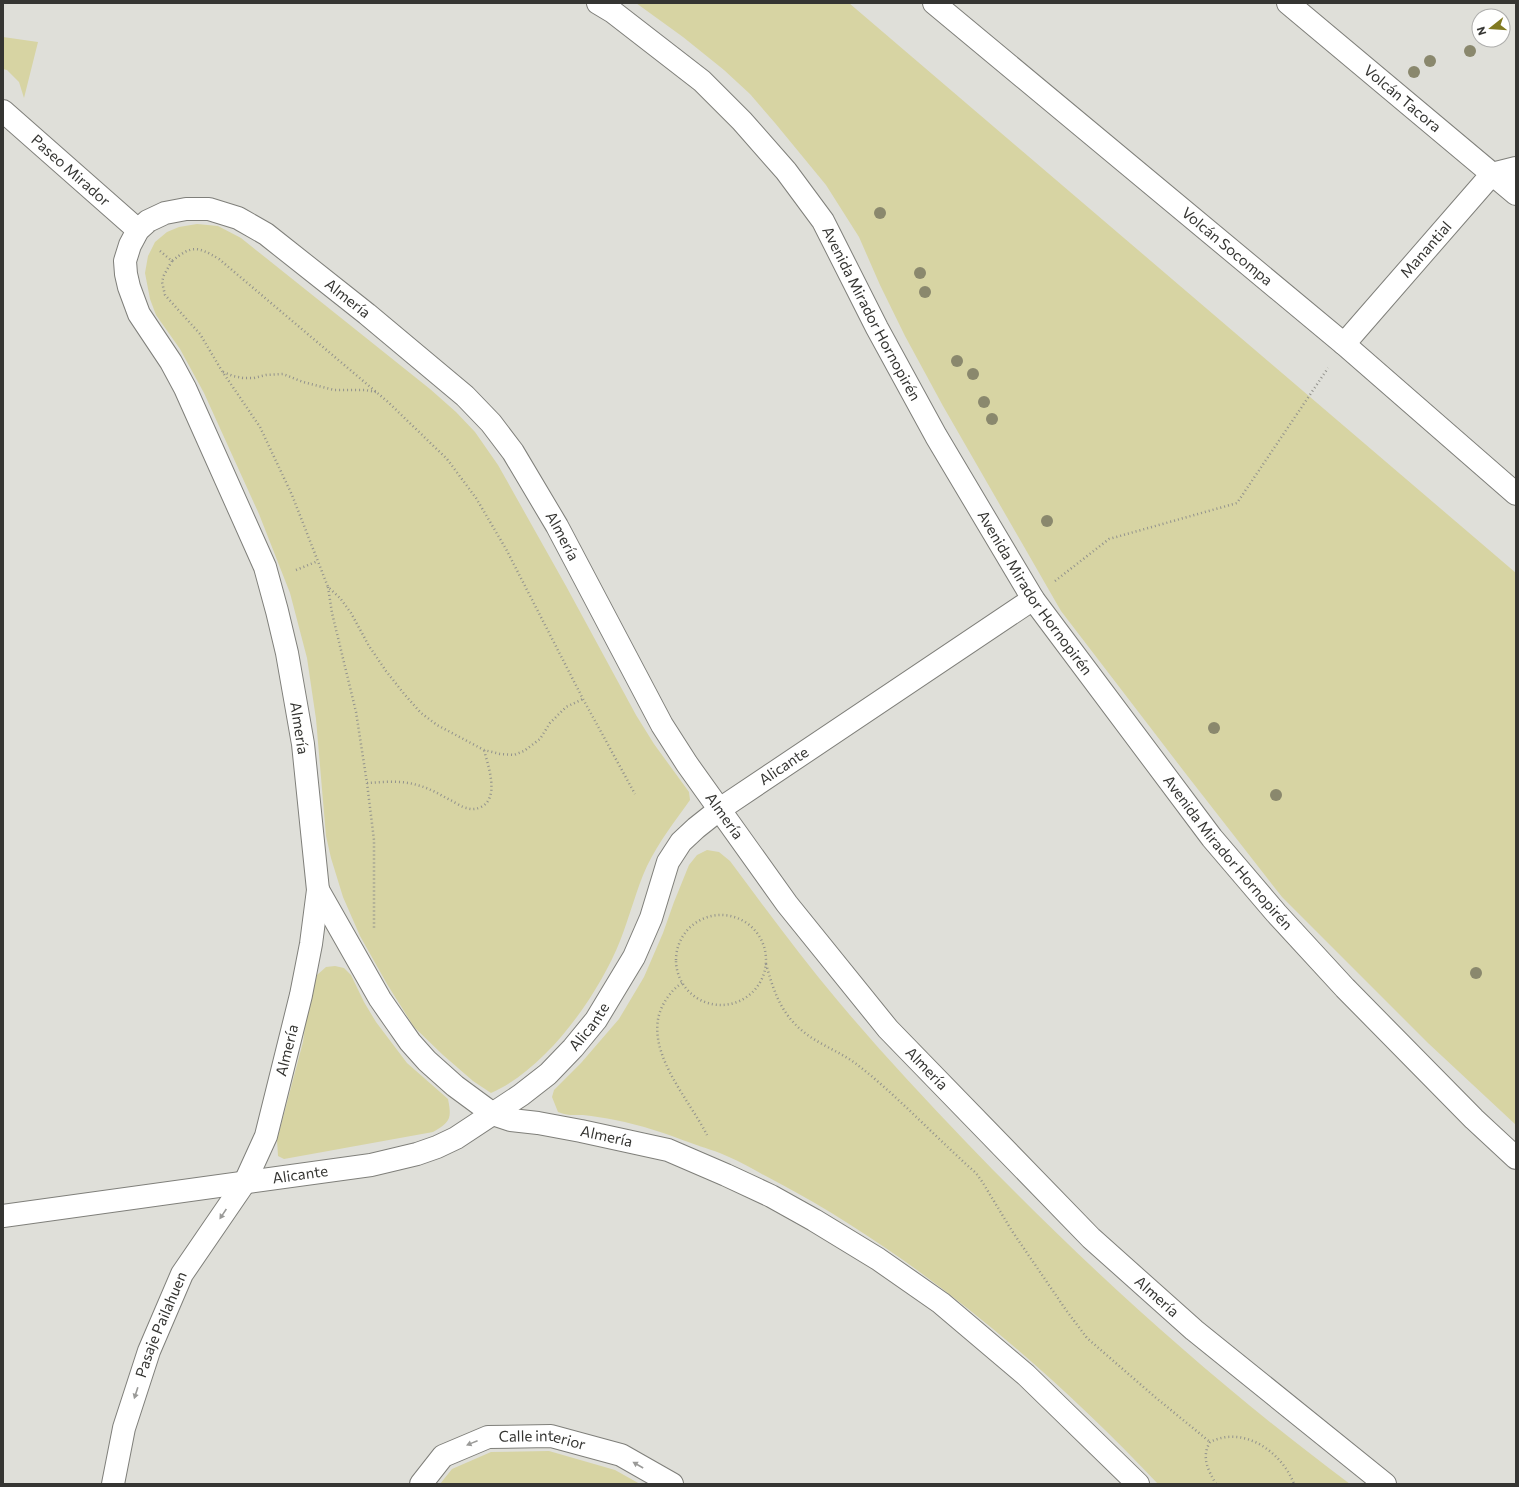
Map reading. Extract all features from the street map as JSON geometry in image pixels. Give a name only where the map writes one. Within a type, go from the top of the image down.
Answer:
[{"type":"street","name":"Avenida Mirador Hornopirén","points":[[598,3],[631,25],[702,81],[742,121],[786,171],[822,221],[877,328],[936,436],[1033,599],[1212,838],[1276,913],[1345,988],[1474,1119],[1516,1158]]},
{"type":"street","name":"Volcán Socompa","points":[[934,3],[1344,344],[1516,494]]},
{"type":"street","name":"Volcán Tacora","points":[[1288,3],[1516,194]]},
{"type":"street","name":"Paseo Mirador","points":[[3,111],[138,230]]},
{"type":"street","points":[[1492,174],[1516,168]]},
{"type":"street","name":"Manantial","points":[[1344,344],[1492,174]]},
{"type":"street","name":"Almería","points":[[245,1182],[266,1136],[281,1076],[311,944],[318,890],[303,744],[287,652],[265,567],[185,388],[171,362],[139,314],[128,281],[125,261],[130,245],[138,230],[148,221],[165,213],[186,209],[209,209],[238,218],[272,239],[374,319],[465,396],[490,423],[513,452],[556,526],[662,725],[687,764],[787,904],[888,1029],[1091,1238],[1194,1330],[1385,1484]]},
{"type":"street","name":"Alicante","points":[[3,1216],[371,1165],[417,1154],[456,1138],[521,1095],[548,1074],[573,1048],[596,1020],[634,957],[651,918],[668,862],[682,842],[696,828],[720,809],[1033,599]]},
{"type":"street","name":"Almería","points":[[318,890],[380,999],[410,1042],[427,1061],[455,1086],[493,1114],[511,1120],[552,1125],[668,1150],[717,1170],[771,1196],[814,1220],[878,1259],[941,1303],[1026,1375],[1138,1484]]},
{"type":"street","name":"Pasaje Pailahuen","points":[[113,1484],[124,1428],[149,1350],[182,1274],[245,1182]]},
{"type":"street","name":"Calle interior","points":[[420,1484],[443,1456],[488,1437],[551,1436],[621,1455],[672,1484]]},
{"type":"path","points":[[138,230],[172,261]]},
{"type":"path","points":[[374,932],[374,840],[368,783],[357,719],[332,613],[328,587],[292,495],[260,427],[222,371],[200,334],[165,295],[162,282],[164,275],[172,261],[182,253],[196,249],[203,250],[219,259],[377,392],[447,459],[476,498],[506,549],[583,699],[635,794]]},
{"type":"path","points":[[1033,599],[1109,539],[1238,504],[1344,344]]},
{"type":"path","points":[[222,371],[233,376],[244,378],[283,374],[303,382],[334,390],[365,390],[377,392]]},
{"type":"path","points":[[328,587],[340,598],[351,613],[369,646],[386,671],[421,712],[437,725],[484,750],[500,754],[514,755],[524,751],[540,739],[550,723],[566,706],[583,699]]},
{"type":"path","points":[[368,783],[391,782],[415,784],[432,790],[466,808],[475,810],[485,805],[489,799],[492,788],[490,769],[484,750]]},
{"type":"path","points":[[766,964],[758,985],[751,993],[742,1000],[731,1004],[720,1005],[698,999],[690,992],[682,983],[676,962],[680,940],[687,930],[695,923],[716,915],[727,915],[738,918],[748,924],[762,941],[772,987],[780,1006],[794,1024],[819,1042],[850,1059],[874,1078],[976,1173],[1012,1231],[1087,1338],[1155,1397],[1204,1435],[1210,1442]]},
{"type":"path","points":[[682,983],[675,988],[665,1000],[658,1017],[658,1045],[666,1067],[697,1116],[706,1135],[717,1170]]},
{"type":"path","points":[[1216,1484],[1207,1465],[1205,1455],[1210,1442],[1217,1438],[1234,1436],[1245,1438],[1262,1446],[1280,1460],[1291,1476],[1294,1484]]},
{"type":"shaded area","points":[[636,3],[849,3],[1516,573],[1516,1125],[1428,1043],[1282,897],[1061,611],[943,406],[905,336],[859,237],[826,185],[750,94],[724,70],[683,37]]},
{"type":"shaded area","points":[[3,37],[38,42],[24,98],[19,82],[7,70],[3,69]]},
{"type":"shaded area","points":[[197,224],[218,226],[241,238],[430,389],[456,412],[475,432],[498,465],[636,715],[654,744],[689,792],[690,800],[651,857],[620,941],[598,985],[584,1007],[568,1029],[531,1067],[511,1082],[491,1093],[473,1081],[414,1027],[387,984],[360,936],[343,897],[326,836],[316,719],[307,658],[290,593],[259,514],[204,393],[180,349],[156,315],[150,299],[145,273],[148,256],[155,242],[167,232],[179,227]]},
{"type":"shaded area","points":[[707,850],[719,852],[730,861],[810,967],[838,1001],[917,1090],[1011,1188],[1104,1278],[1200,1364],[1299,1445],[1350,1484],[1158,1484],[1072,1398],[979,1318],[931,1280],[881,1245],[829,1212],[777,1182],[715,1151],[634,1124],[599,1117],[567,1115],[558,1112],[552,1097],[554,1090],[581,1063],[619,1019],[644,977],[663,933],[689,865],[697,855]]},
{"type":"shaded area","points":[[335,966],[344,968],[351,975],[364,1002],[376,1022],[407,1063],[448,1099],[450,1111],[449,1116],[443,1125],[433,1132],[284,1159],[278,1156],[277,1140],[303,1042],[306,1019],[317,975],[326,967]]},
{"type":"shaded area","points":[[549,1451],[615,1470],[640,1484],[440,1484],[452,1469],[491,1452]]}]
